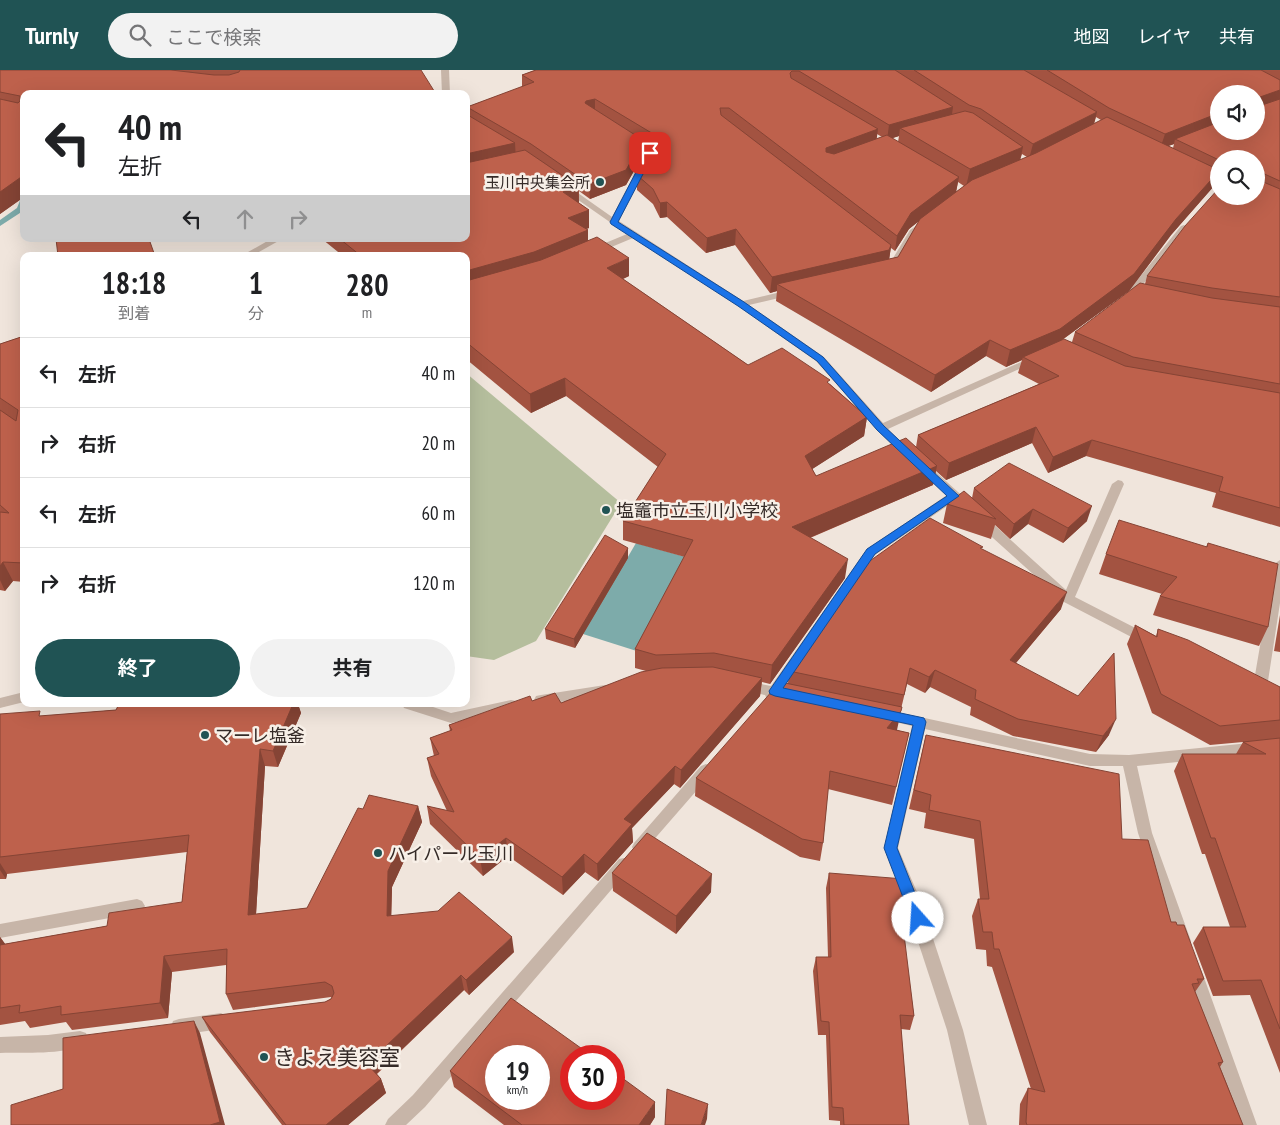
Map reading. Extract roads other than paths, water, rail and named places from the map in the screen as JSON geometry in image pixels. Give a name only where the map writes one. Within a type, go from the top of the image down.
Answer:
[{"type":"street","points":[[445,70],[446,90]]},
{"type":"street","points":[[614,222],[650,153],[625,138]]},
{"type":"street","points":[[1194,171],[1210,179]]},
{"type":"street","points":[[560,184],[633,235],[741,304],[820,359],[881,428],[1026,563],[1068,599],[1160,646]]},
{"type":"street","points":[[1118,305],[1136,295],[1194,217]]},
{"type":"street","points":[[883,271],[892,269],[892,256],[913,232],[928,220]]},
{"type":"street","points":[[582,256],[633,235]]},
{"type":"street","points":[[253,252],[272,242]]},
{"type":"street","points":[[741,304],[807,288]]},
{"type":"street","points":[[881,428],[1043,356]]},
{"type":"street","points":[[1068,599],[1118,484]]},
{"type":"street","points":[[762,706],[775,691],[871,552],[954,496]]},
{"type":"street","points":[[1261,681],[1280,564]]},
{"type":"street","points":[[730,683],[804,697]]},
{"type":"street","points":[[418,707],[451,718],[508,706],[623,687]]},
{"type":"street","points":[[0,702],[20,698]]},
{"type":"street","points":[[872,711],[1090,760],[1129,761],[1280,746]]},
{"type":"street","points":[[920,722],[890,848],[912,899],[955,1030],[978,1125]]},
{"type":"street","points":[[394,1125],[419,1101],[716,758]]},
{"type":"street","points":[[1129,761],[1145,833],[1248,1125]]},
{"type":"street","points":[[0,931],[137,906]]},
{"type":"street","points":[[165,1028],[233,1020]]},
{"type":"street","points":[[0,1045],[48,1043],[97,1037]]},
{"type":"water","points":[[636,543],[693,559],[643,653],[583,634]]},
{"type":"waterway","points":[[0,224],[20,209]]},
{"type":"place","name":"玉川中央集会所","points":[[600,182]]},
{"type":"place","name":"塩竈市立玉川小学校","points":[[606,510]]},
{"type":"place","name":"マーレ塩釜","points":[[205,735]]},
{"type":"place","name":"ハイパール玉川","points":[[378,853]]},
{"type":"place","name":"きよえ美容室","points":[[264,1057]]}]
